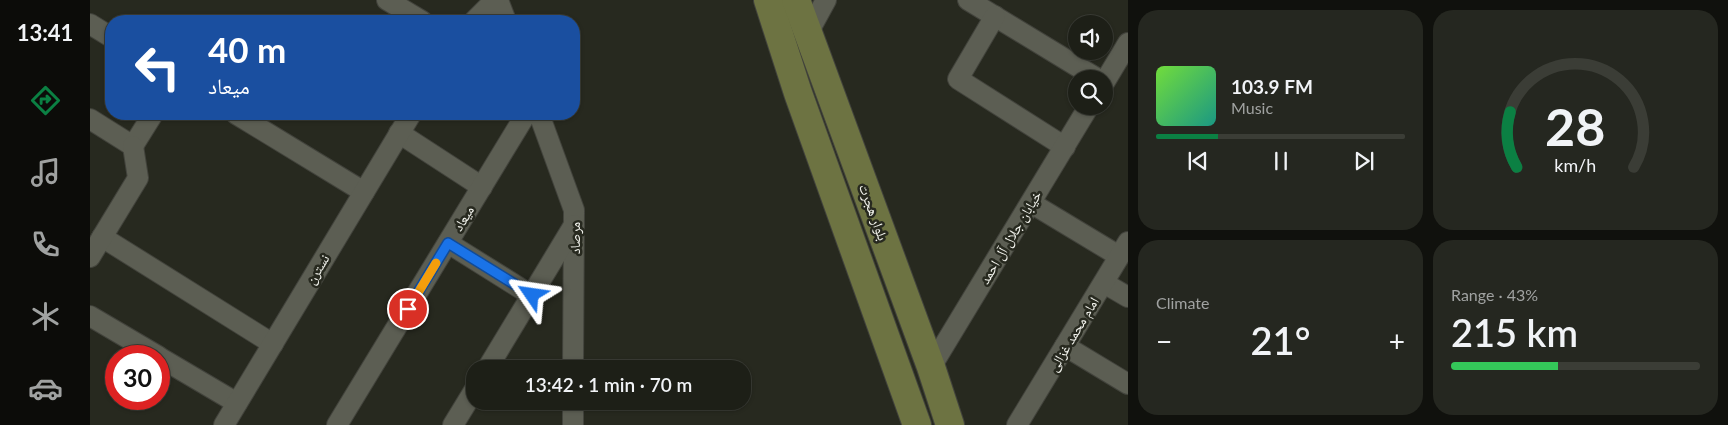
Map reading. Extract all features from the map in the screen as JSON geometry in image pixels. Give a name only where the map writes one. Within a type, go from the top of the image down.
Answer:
[{"type":"main road","points":[[768,0],[801,102],[917,425]]},
{"type":"main road","name":"بلوار هجرت","points":[[796,0],[931,367],[950,425]]},
{"type":"street","points":[[387,0],[412,15]]},
{"type":"street","points":[[481,15],[497,0],[503,15]]},
{"type":"street","points":[[808,32],[826,0]]},
{"type":"street","points":[[968,0],[1083,70]]},
{"type":"street","points":[[995,16],[958,79],[1065,147]]},
{"type":"street","points":[[90,24],[105,33]]},
{"type":"street","points":[[1111,70],[1128,43]]},
{"type":"street","name":"خیابان جلال آل احمد","points":[[931,367],[1084,115]]},
{"type":"street","points":[[90,120],[133,146]]},
{"type":"street","points":[[90,257],[138,178],[133,146],[149,120]]},
{"type":"street","points":[[246,120],[364,192]]},
{"type":"street","name":"نسترن","points":[[224,425],[407,120]]},
{"type":"street","name":"میعاد","points":[[337,425],[522,120]]},
{"type":"street","name":"مرصاد","points":[[542,120],[574,210],[573,360]]},
{"type":"street","points":[[399,133],[482,187]]},
{"type":"street","points":[[1031,203],[1124,249]]},
{"type":"street","points":[[492,360],[574,224]]},
{"type":"street","points":[[102,237],[272,344]]},
{"type":"street","points":[[448,243],[532,295]]},
{"type":"street","name":"امام محمد غزالی","points":[[1017,425],[1124,249]]},
{"type":"street","points":[[1104,282],[1128,297]]},
{"type":"street","points":[[90,316],[139,345]]},
{"type":"street","points":[[1065,346],[1128,384]]},
{"type":"street","points":[[170,363],[237,403]]},
{"type":"street","points":[[453,425],[466,404]]},
{"type":"street","points":[[573,410],[573,425]]},
{"type":"slow traffic","points":[[418,293],[436,263]]},
{"type":"route","points":[[408,309],[448,243],[532,295]]}]
